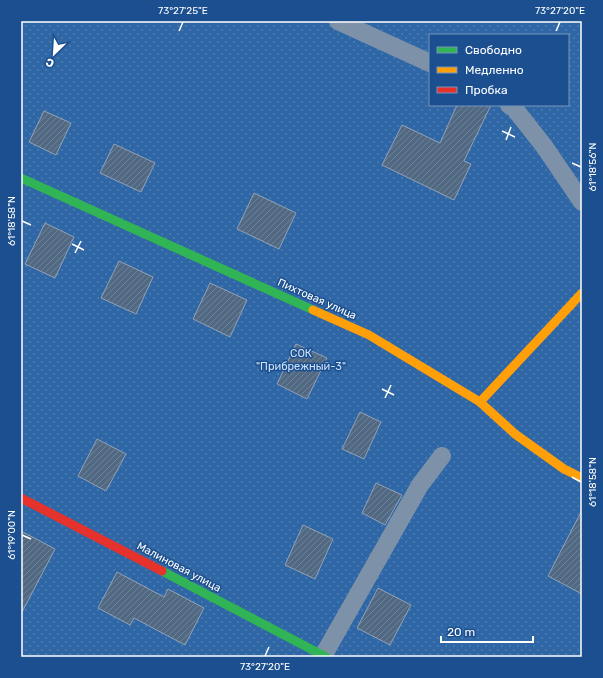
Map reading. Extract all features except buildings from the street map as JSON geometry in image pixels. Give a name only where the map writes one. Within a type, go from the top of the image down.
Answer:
[{"type":"street","name":"Пихтовая улица","points":[[21,178],[159,242],[369,335],[480,402],[515,434],[564,469],[582,478]]},
{"type":"street","points":[[480,402],[582,293]]},
{"type":"street","name":"Малиновая улица","points":[[21,498],[325,656]]},
{"type":"lane","points":[[338,21],[429,63]]},
{"type":"lane","points":[[511,106],[514,108],[544,146],[582,202]]},
{"type":"lane","points":[[325,656],[420,485],[442,456]]},
{"type":"green space","name":"СОК \"Прибрежный-3\"","points":[[21,21],[582,21],[582,657],[21,657]]},
{"type":"traffic: fast","points":[[21,178],[313,310]]},
{"type":"traffic: fast","points":[[162,571],[326,657]]},
{"type":"traffic: slow","points":[[480,402],[582,293]]},
{"type":"traffic: slow","points":[[313,310],[369,335],[480,402],[515,434],[564,469],[582,478]]},
{"type":"traffic: jam","points":[[21,498],[162,571]]}]
